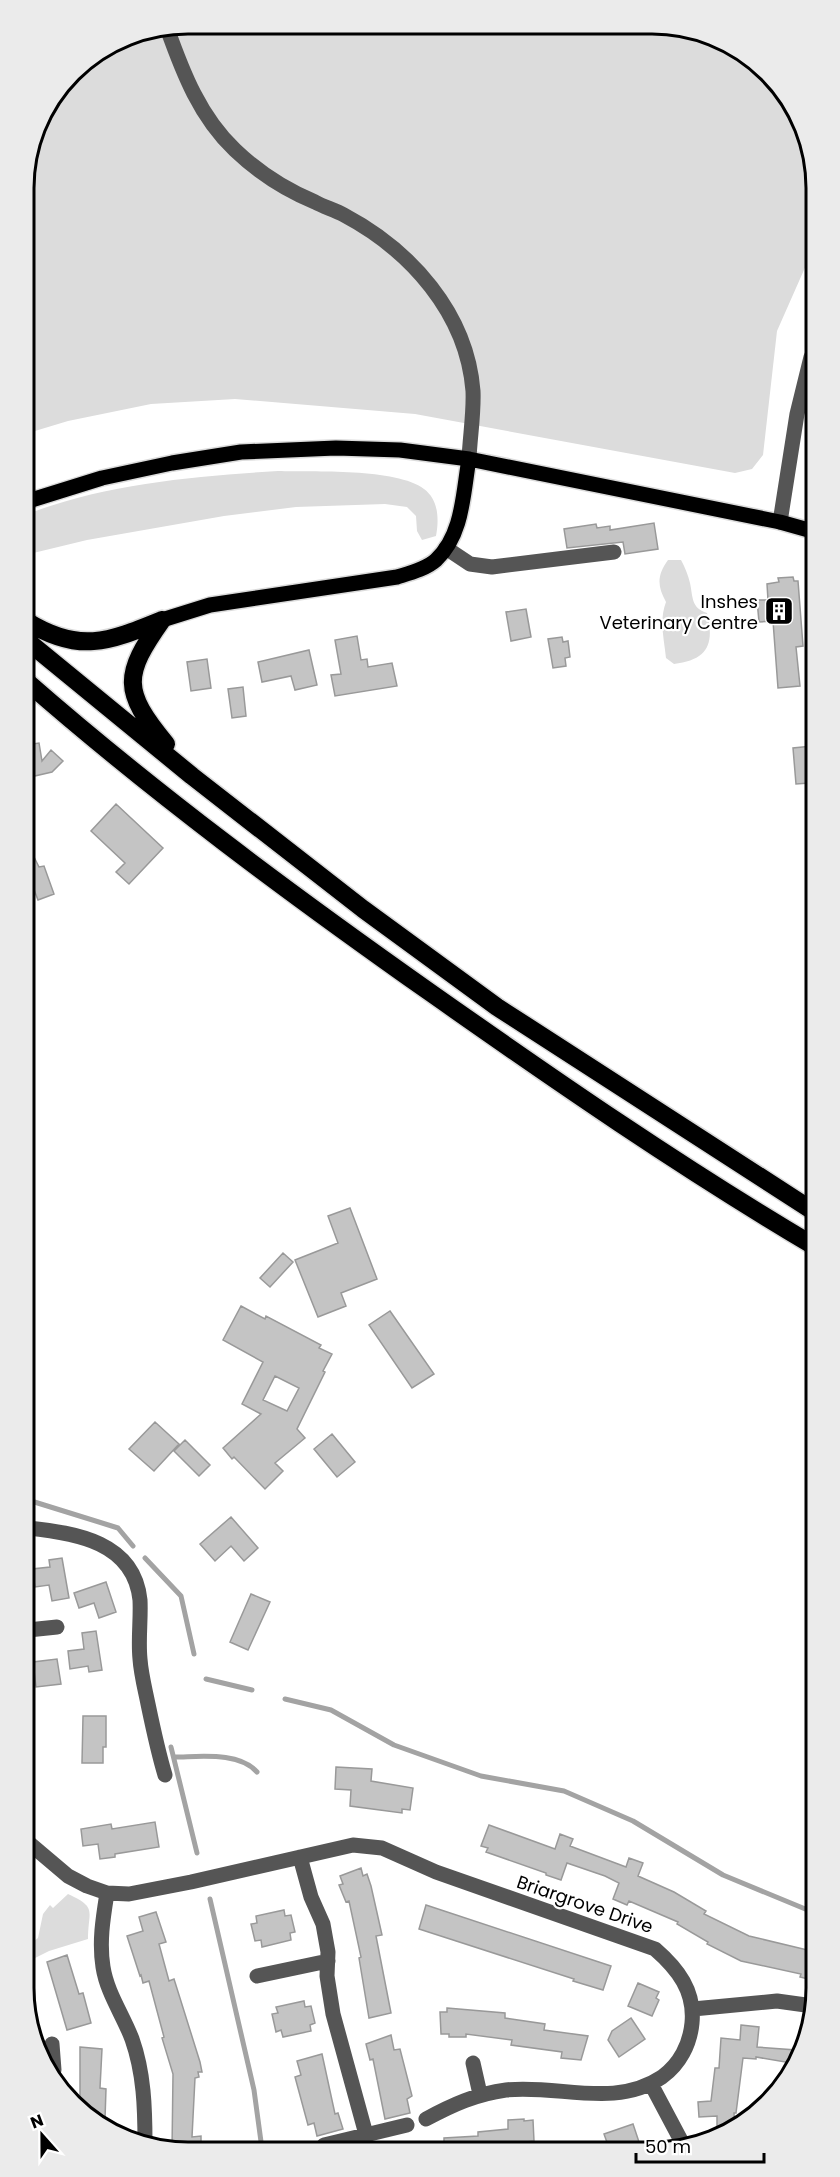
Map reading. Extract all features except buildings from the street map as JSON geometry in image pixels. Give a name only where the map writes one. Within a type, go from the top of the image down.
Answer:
[{"type":"highway","points":[[35,626],[54,636],[86,642],[123,636],[162,620]]},
{"type":"highway","points":[[162,620],[137,659],[133,674],[133,689],[148,723],[192,776]]},
{"type":"highway","points":[[35,647],[192,776],[363,909],[497,1007],[805,1206]]},
{"type":"highway","points":[[35,688],[160,791],[318,914],[622,1125],[805,1241]]},
{"type":"main road","points":[[35,499],[102,478],[172,463],[241,452],[346,448],[400,450],[469,459],[780,522],[806,529]]},
{"type":"main road","points":[[162,620],[210,605],[397,577],[416,572],[434,562],[446,548],[455,531],[461,510],[469,459]]},
{"type":"street","points":[[170,36],[199,106],[235,150],[261,172],[286,188],[341,213],[371,230],[401,253],[425,278],[446,309],[464,348],[472,389],[469,459]]},
{"type":"street","points":[[780,522],[796,414],[806,376]]},
{"type":"street","points":[[446,548],[470,564],[492,567],[614,552]]},
{"type":"street","points":[[34,1529],[87,1538],[107,1548],[125,1562],[133,1574],[140,1601],[141,1667],[157,1750],[165,1775]]},
{"type":"street","points":[[34,1629],[57,1627]]},
{"type":"street","name":"Briargrove Drive","points":[[107,1893],[129,1894],[191,1882],[353,1845],[382,1848],[436,1872],[655,1949],[674,1966],[686,1986],[693,2009],[685,2050],[673,2069],[651,2084],[619,2094],[509,2090],[480,2094],[451,2105],[426,2119]]},
{"type":"street","points":[[34,1847],[68,1876],[107,1893],[100,1942],[103,1969],[114,2001],[132,2038],[142,2073],[145,2136]]},
{"type":"street","points":[[300,1857],[311,1897],[323,1924],[333,2014],[368,2142],[407,2125]]},
{"type":"street","points":[[257,1976],[328,1961]]},
{"type":"street","points":[[693,2009],[777,2001],[804,2005]]},
{"type":"street","points":[[52,2044],[53,2062]]},
{"type":"street","points":[[472,2063],[480,2094]]},
{"type":"street","points":[[651,2084],[680,2139]]},
{"type":"shaded area","points":[[189,34],[651,34],[681,37],[720,50],[753,73],[774,95],[794,130],[800,149],[806,189],[806,265],[777,331],[763,455],[752,469],[735,473],[415,414],[235,399],[151,404],[68,421],[35,431],[36,169],[50,120],[66,95],[103,60],[130,46],[149,40]]},
{"type":"shaded area","points":[[278,471],[354,472],[395,477],[424,489],[433,499],[438,523],[436,536],[422,540],[417,531],[416,516],[407,507],[385,504],[296,507],[224,516],[87,540],[35,553],[35,511],[55,504],[117,489],[214,476]]},
{"type":"shaded area","points":[[668,560],[681,560],[695,605],[707,613],[710,634],[706,649],[701,655],[674,664],[666,658],[662,623],[666,602],[661,591],[660,576]]},
{"type":"shaded area","points":[[68,1894],[84,1903],[88,1907],[90,1916],[88,1939],[49,1951],[34,1958],[34,1941],[38,1938],[43,1914],[50,1905],[53,1908]]},
{"type":"waterway","points":[[34,1502],[118,1528],[133,1546]]},
{"type":"waterway","points":[[145,1558],[181,1596],[194,1654]]},
{"type":"waterway","points":[[206,1679],[252,1690]]},
{"type":"waterway","points":[[285,1699],[331,1710],[394,1745],[481,1776],[564,1791],[633,1821],[723,1875],[805,1909]]},
{"type":"waterway","points":[[171,1747],[197,1853]]},
{"type":"waterway","points":[[174,1757],[229,1758],[249,1765],[257,1772]]},
{"type":"waterway","points":[[210,1899],[254,2090],[261,2142]]},
{"type":"place","name":"Inshes Veterinary Centre","points":[[779,611]]}]
